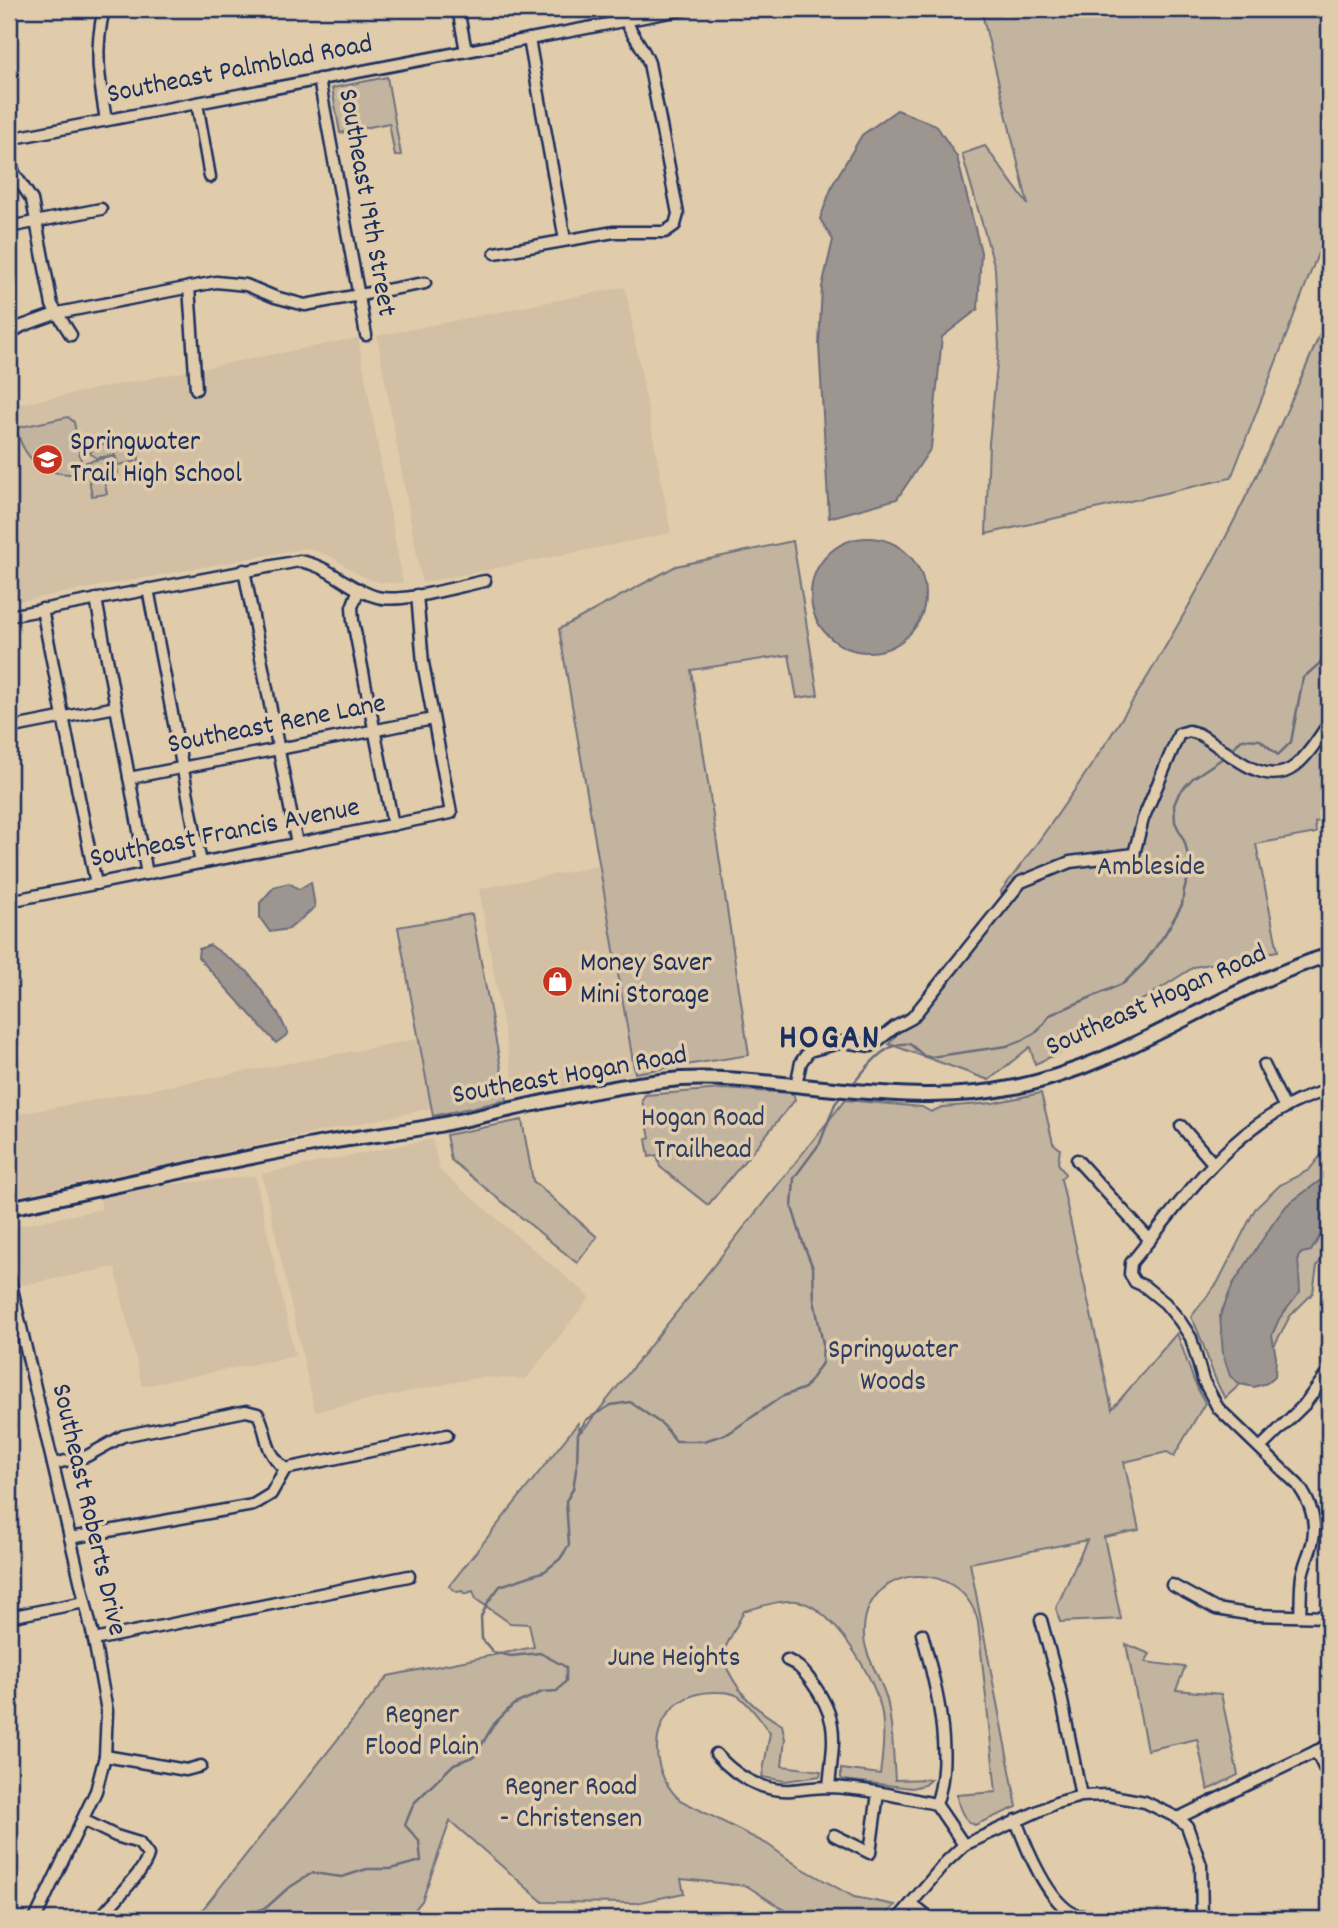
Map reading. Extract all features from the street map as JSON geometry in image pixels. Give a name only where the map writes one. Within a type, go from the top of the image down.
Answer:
[{"type":"main road","name":"Southeast Hogan Road","points":[[9,1208],[330,1142],[438,1125],[642,1084],[715,1078],[920,1094],[969,1094],[1013,1088],[1046,1080],[1116,1053],[1288,969],[1329,955]]},
{"type":"street","points":[[104,9],[97,43],[97,66],[106,120]]},
{"type":"street","points":[[458,9],[466,51]]},
{"type":"street","points":[[495,253],[620,231],[662,233],[671,228],[677,220],[649,63],[645,51],[624,21],[622,9]]},
{"type":"street","name":"Southeast Palmblad Road","points":[[9,139],[686,9]]},
{"type":"street","points":[[529,39],[565,240]]},
{"type":"street","name":"Southeast 19th Street","points":[[319,79],[366,335]]},
{"type":"street","points":[[197,103],[210,177]]},
{"type":"street","points":[[9,157],[14,173],[30,194],[52,304],[71,335]]},
{"type":"street","points":[[9,227],[101,209]]},
{"type":"street","points":[[9,334],[22,326],[58,313],[216,282],[246,285],[305,305],[425,283]]},
{"type":"street","points":[[189,287],[196,389]]},
{"type":"street","points":[[9,616],[289,562],[310,562],[359,589],[389,599],[485,581]]},
{"type":"street","points":[[244,570],[297,844]]},
{"type":"street","points":[[148,589],[201,863]]},
{"type":"street","points":[[359,589],[353,604],[353,614],[393,825]]},
{"type":"street","points":[[417,595],[423,663],[433,719]]},
{"type":"street","points":[[96,599],[147,874]]},
{"type":"street","points":[[42,609],[96,884]]},
{"type":"street","points":[[9,728],[116,707]]},
{"type":"street","name":"Southeast Rene Lane","points":[[129,778],[433,719]]},
{"type":"street","name":"Southeast Francis Avenue","points":[[9,901],[451,813],[433,719]]},
{"type":"street","points":[[796,1085],[802,1062],[809,1051],[843,1042],[871,1046],[895,1027],[912,1018],[1021,882],[1070,862],[1134,854],[1141,826],[1180,734],[1189,731],[1208,739],[1230,755],[1264,773],[1276,775],[1284,773],[1301,761],[1329,723]]},
{"type":"street","points":[[1264,1065],[1284,1106]]},
{"type":"street","points":[[1300,1616],[1302,1578],[1313,1542],[1312,1511],[1308,1499],[1298,1485],[1219,1408],[1203,1380],[1191,1338],[1180,1321],[1165,1303],[1135,1282],[1130,1274],[1131,1263],[1213,1163],[1256,1124],[1284,1106],[1329,1090]]},
{"type":"street","points":[[1181,1126],[1213,1163]]},
{"type":"street","points":[[1077,1160],[1150,1240]]},
{"type":"street","name":"Southeast Roberts Drive","points":[[9,1276],[94,1640],[107,1711],[105,1756],[96,1791],[35,1919]]},
{"type":"street","points":[[1260,1448],[1304,1405],[1329,1371]]},
{"type":"street","points":[[53,1464],[87,1456],[123,1436],[246,1411],[258,1414],[263,1424],[268,1451],[285,1469]]},
{"type":"street","points":[[70,1538],[253,1505],[271,1494],[285,1469],[447,1436]]},
{"type":"street","points":[[94,1640],[409,1576]]},
{"type":"street","points":[[1172,1585],[1216,1609],[1254,1615],[1329,1617]]},
{"type":"street","points":[[9,1617],[85,1602]]},
{"type":"street","points":[[1041,1620],[1059,1686],[1081,1796]]},
{"type":"street","points":[[922,1634],[935,1680],[942,1742],[943,1777],[936,1804]]},
{"type":"street","points":[[787,1660],[798,1664],[830,1712],[834,1730],[829,1787]]},
{"type":"street","points":[[1178,1818],[1329,1745]]},
{"type":"street","points":[[1316,1751],[1329,1778]]},
{"type":"street","points":[[716,1754],[734,1771],[760,1785],[790,1790],[829,1787],[936,1804],[964,1845]]},
{"type":"street","points":[[105,1756],[186,1770],[201,1766]]},
{"type":"street","points":[[834,1835],[870,1853],[878,1793]]},
{"type":"street","points":[[898,1919],[946,1862],[964,1845],[1056,1803],[1081,1796],[1127,1797],[1145,1802],[1178,1818],[1187,1826],[1198,1855],[1202,1876],[1202,1919]]},
{"type":"street","points":[[83,1819],[116,1836],[139,1843],[148,1855],[144,1868],[99,1919]]},
{"type":"street","points":[[1016,1820],[1033,1862],[1060,1902],[1076,1915],[1094,1916]]},
{"type":"street","points":[[911,1904],[930,1919]]},
{"type":"shaded area","points":[[897,110],[936,125],[957,157],[981,252],[978,309],[942,337],[931,448],[897,499],[829,518],[819,345],[822,287],[833,240],[820,219],[833,184],[862,135]]},
{"type":"shaded area","points":[[625,287],[671,533],[422,583],[377,336]]},
{"type":"shaded area","points":[[358,338],[403,583],[369,579],[331,556],[306,548],[9,603],[9,406]]},
{"type":"shaded area","points":[[868,538],[890,542],[909,554],[921,573],[925,595],[921,617],[909,636],[890,648],[868,652],[846,648],[827,636],[815,617],[811,595],[815,573],[827,554],[846,542]]},
{"type":"shaded area","name":"Money Saver Mini Storage","points":[[599,866],[635,1073],[516,1096],[479,889]]},
{"type":"shaded area","points":[[311,882],[315,907],[289,929],[270,932],[260,918],[260,903],[274,887],[289,883],[299,889]]},
{"type":"shaded area","points":[[210,945],[248,972],[278,1013],[288,1034],[276,1043],[198,957],[199,949]]},
{"type":"shaded area","points":[[418,1039],[431,1108],[9,1198],[9,1116]]},
{"type":"shaded area","points":[[432,1139],[440,1171],[590,1297],[526,1379],[480,1377],[315,1411],[262,1174]]},
{"type":"shaded area","points":[[1329,1174],[1329,1221],[1311,1251],[1298,1257],[1300,1292],[1279,1319],[1272,1335],[1276,1357],[1275,1376],[1267,1383],[1254,1387],[1240,1384],[1230,1376],[1223,1354],[1220,1316],[1233,1284],[1287,1205]]},
{"type":"shaded area","points":[[255,1176],[295,1356],[142,1386],[115,1267],[22,1285],[11,1238],[19,1226],[102,1209],[100,1199],[155,1186]]},
{"type":"green space","points":[[981,9],[1329,9],[1329,225],[1231,478],[986,534],[989,443],[999,346],[995,268],[962,154],[985,146],[1028,205]]},
{"type":"green space","points":[[387,77],[401,155],[395,156],[389,123],[340,133],[332,88]]},
{"type":"green space","name":"Ambleside","points":[[1329,312],[1329,819],[1315,822],[1316,833],[1256,844],[1278,951],[1194,967],[1059,1053],[1035,1064],[1030,1047],[989,1080],[889,1044],[1003,901],[1001,891],[1051,824],[1143,685],[1185,613],[1262,465]]},
{"type":"green space","points":[[68,417],[74,422],[83,473],[58,473],[39,466],[25,450],[16,428]]},
{"type":"green space","points":[[154,434],[159,437],[159,443],[156,447],[138,451],[139,461],[118,465],[115,455],[96,458],[90,453],[94,446]]},
{"type":"green space","points":[[114,456],[118,473],[103,476],[107,494],[92,496],[86,462]]},
{"type":"green space","points":[[793,541],[818,695],[797,698],[789,655],[691,670],[749,1055],[635,1073],[559,629],[676,566]]},
{"type":"green space","points":[[472,914],[507,1100],[433,1116],[398,927]]},
{"type":"green space","name":"Hogan Road Trailhead","points":[[723,1089],[791,1093],[795,1100],[708,1205],[660,1167],[657,1155],[649,1157],[646,1139],[650,1138],[642,1100],[645,1095]]},
{"type":"green space","name":"Springwater Woods","points":[[1041,1093],[1053,1143],[1060,1149],[1058,1163],[1065,1174],[1061,1179],[1112,1409],[1177,1333],[1205,1403],[1174,1456],[1167,1452],[1124,1462],[1139,1530],[1104,1537],[1121,1619],[1060,1622],[1056,1608],[1087,1540],[970,1563],[1017,1807],[975,1825],[960,1809],[957,1795],[996,1792],[978,1622],[969,1601],[954,1586],[936,1578],[916,1576],[897,1580],[881,1590],[869,1607],[864,1639],[887,1700],[895,1780],[931,1779],[924,1785],[912,1788],[841,1778],[841,1769],[880,1774],[883,1729],[879,1700],[863,1665],[838,1630],[811,1606],[797,1601],[778,1602],[744,1611],[721,1656],[733,1679],[752,1704],[782,1725],[785,1739],[782,1766],[821,1771],[820,1776],[785,1781],[762,1777],[770,1733],[747,1704],[738,1696],[728,1693],[696,1694],[680,1702],[668,1714],[660,1730],[657,1747],[659,1766],[667,1784],[680,1800],[767,1844],[798,1866],[854,1897],[895,1905],[882,1919],[798,1919],[747,1886],[681,1879],[684,1893],[636,1903],[543,1902],[450,1821],[422,1901],[407,1919],[195,1919],[388,1676],[534,1647],[529,1624],[510,1623],[476,1599],[473,1591],[464,1594],[463,1591],[457,1592],[449,1586],[578,1423],[580,1432],[584,1429],[845,1100],[922,1107],[931,1112],[942,1107],[993,1103]]},
{"type":"green space","points":[[522,1120],[533,1181],[597,1237],[577,1263],[451,1160],[446,1135]]},
{"type":"green space","points":[[1329,1145],[1329,1249],[1317,1266],[1313,1293],[1290,1316],[1266,1361],[1225,1398],[1191,1317],[1218,1282],[1255,1209],[1280,1185],[1309,1170]]},
{"type":"green space","points":[[1126,1644],[1150,1654],[1145,1662],[1185,1667],[1176,1690],[1221,1694],[1238,1775],[1208,1790],[1197,1739],[1147,1750]]},
{"type":"waterway","points":[[1329,473],[1329,599]]},
{"type":"waterway","points":[[852,1085],[877,1057],[892,1046],[910,1044],[924,1056],[931,1057],[1007,1046],[1038,1031],[1050,1015],[1124,983],[1145,962],[1182,905],[1190,865],[1185,843],[1175,822],[1174,805],[1179,793],[1193,778],[1223,758],[1242,739],[1260,740],[1278,755],[1291,742],[1303,678],[1320,663],[1327,648],[1329,625]]},
{"type":"waterway","points":[[247,1919],[312,1873],[342,1877],[367,1869],[390,1869],[421,1861],[419,1841],[405,1825],[414,1803],[454,1764],[475,1756],[494,1724],[513,1705],[542,1692],[557,1691],[566,1681],[566,1667],[540,1653],[511,1656],[493,1652],[482,1639],[481,1617],[500,1586],[545,1571],[560,1559],[569,1545],[566,1501],[573,1489],[578,1434],[586,1420],[611,1405],[630,1402],[663,1425],[676,1441],[704,1441],[729,1433],[781,1397],[805,1388],[822,1363],[823,1344],[814,1300],[813,1268],[792,1207],[794,1178],[820,1143],[835,1104],[842,1095]]},
{"type":"place","name":"Springwater Trail High School","points":[[47,460]]},
{"type":"place","name":"Money Saver Mini Storage","points":[[557,981]]},
{"type":"district","name":"HOGAN","points":[[830,1040]]},
{"type":"park label","name":"June Heights","points":[[674,1660]]},
{"type":"park label","name":"Regner Flood Plain","points":[[422,1733]]},
{"type":"park label","name":"Regner Road - Christensen","points":[[571,1805]]}]
